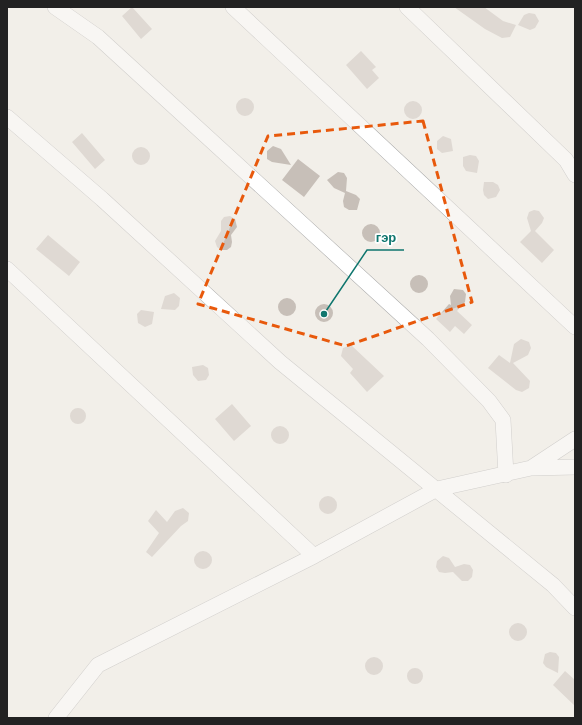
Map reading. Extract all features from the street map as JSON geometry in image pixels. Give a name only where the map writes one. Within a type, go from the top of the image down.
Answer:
[{"type":"street","points":[[55,7],[98,37],[428,339],[489,401],[503,420],[506,475]]},
{"type":"street","points":[[234,7],[575,327]]},
{"type":"street","points":[[407,7],[566,160],[575,175]]},
{"type":"street","points":[[7,117],[102,199],[280,362],[553,585],[575,608]]},
{"type":"street","points":[[7,269],[314,556]]},
{"type":"street","points":[[531,468],[575,439]]},
{"type":"street","points":[[56,718],[98,665],[314,556],[437,489],[506,475],[531,468],[575,467]]},
{"type":"highlighted area","points":[[423,121],[472,302],[346,346],[198,304],[268,136]]},
{"type":"building","points":[[132,7],[152,29],[141,39],[122,16]]},
{"type":"building","points":[[454,7],[484,7],[503,21],[516,25],[510,37],[502,38],[485,29]]},
{"type":"building","points":[[529,13],[535,14],[539,21],[535,28],[530,30],[518,25],[524,15]]},
{"type":"building","points":[[361,51],[376,67],[372,70],[379,78],[367,89],[346,65]]},
{"type":"building","points":[[245,98],[251,101],[254,107],[251,113],[245,116],[239,113],[236,107],[239,101]]},
{"type":"building","points":[[413,101],[419,104],[422,110],[419,116],[413,119],[407,116],[404,110],[407,104]]},
{"type":"building","points":[[82,133],[105,160],[95,169],[72,142]]},
{"type":"building","points":[[443,136],[451,139],[453,151],[442,153],[437,149],[437,141]]},
{"type":"building","points":[[273,146],[281,149],[291,165],[272,162],[267,159],[267,151]]},
{"type":"building","points":[[141,147],[147,150],[150,156],[147,162],[141,165],[135,162],[132,156],[135,150]]},
{"type":"building","points":[[470,155],[476,156],[479,161],[477,173],[466,171],[463,166],[463,157]]},
{"type":"building","points":[[298,159],[320,176],[304,197],[282,180]]},
{"type":"building","points":[[338,172],[344,173],[347,178],[346,191],[356,195],[360,199],[357,210],[349,210],[344,207],[343,201],[345,193],[334,188],[327,180]]},
{"type":"building","points":[[484,182],[493,182],[498,185],[500,190],[496,197],[488,199],[484,195]]},
{"type":"building","points":[[534,210],[539,211],[544,218],[542,223],[535,231],[554,250],[542,263],[520,242],[531,231],[527,218],[529,212]]},
{"type":"building","points":[[230,216],[235,219],[237,227],[231,235],[231,247],[227,250],[221,250],[217,247],[215,241],[221,231],[221,221],[224,217]]},
{"type":"building","points":[[371,224],[377,227],[380,233],[377,239],[371,242],[365,239],[362,233],[365,227]]},
{"type":"building","points":[[48,235],[80,262],[69,276],[36,249]]},
{"type":"building","points":[[419,275],[425,278],[428,284],[425,290],[419,293],[413,290],[410,284],[413,278]]},
{"type":"building","points":[[454,289],[463,290],[466,294],[465,302],[457,311],[472,325],[464,334],[455,326],[450,332],[436,319],[449,304],[451,305],[450,296]]},
{"type":"building","points":[[174,293],[180,298],[179,306],[175,310],[161,309],[165,296]]},
{"type":"building","points":[[287,298],[293,301],[296,307],[293,313],[287,316],[281,313],[278,307],[281,301]]},
{"type":"building","points":[[324,304],[330,307],[333,313],[330,319],[324,322],[318,319],[315,313],[318,307]]},
{"type":"building","points":[[141,310],[154,312],[152,324],[145,327],[138,323],[137,314]]},
{"type":"building","points":[[521,339],[529,342],[531,348],[528,355],[513,363],[530,381],[529,388],[522,392],[516,390],[488,368],[499,355],[510,363],[514,344]]},
{"type":"building","points":[[351,345],[384,376],[367,392],[350,373],[353,369],[341,356],[343,348]]},
{"type":"building","points":[[203,365],[208,368],[209,375],[206,380],[198,381],[193,375],[192,367]]},
{"type":"building","points":[[232,404],[251,426],[234,441],[215,419]]},
{"type":"building","points":[[75,408],[81,408],[86,413],[84,422],[81,424],[75,424],[70,419],[70,413]]},
{"type":"building","points":[[280,426],[286,429],[289,435],[286,441],[280,444],[274,441],[271,435],[274,429]]},
{"type":"building","points":[[328,496],[334,499],[337,505],[334,511],[328,514],[322,511],[319,505],[322,499]]},
{"type":"building","points":[[183,508],[189,513],[188,521],[181,526],[152,557],[146,552],[159,533],[148,521],[156,510],[167,522],[175,511]]},
{"type":"building","points":[[203,551],[209,554],[212,560],[209,566],[203,569],[197,566],[194,560],[197,554]]},
{"type":"building","points":[[443,556],[449,558],[455,567],[464,564],[470,565],[473,570],[472,577],[468,581],[462,581],[453,572],[439,572],[436,567],[437,561]]},
{"type":"building","points":[[518,623],[524,626],[527,632],[524,638],[518,641],[512,638],[509,632],[512,626]]},
{"type":"building","points":[[550,652],[556,653],[559,657],[558,673],[546,667],[543,663],[545,654]]},
{"type":"building","points":[[374,657],[380,660],[383,666],[380,672],[374,675],[368,672],[365,666],[368,660]]},
{"type":"building","points":[[412,668],[418,668],[423,673],[421,682],[418,684],[412,684],[407,679],[407,673]]},
{"type":"building","points":[[565,671],[575,680],[575,706],[553,685]]},
{"type":"place","name":"гэр","points":[[324,314]]}]
